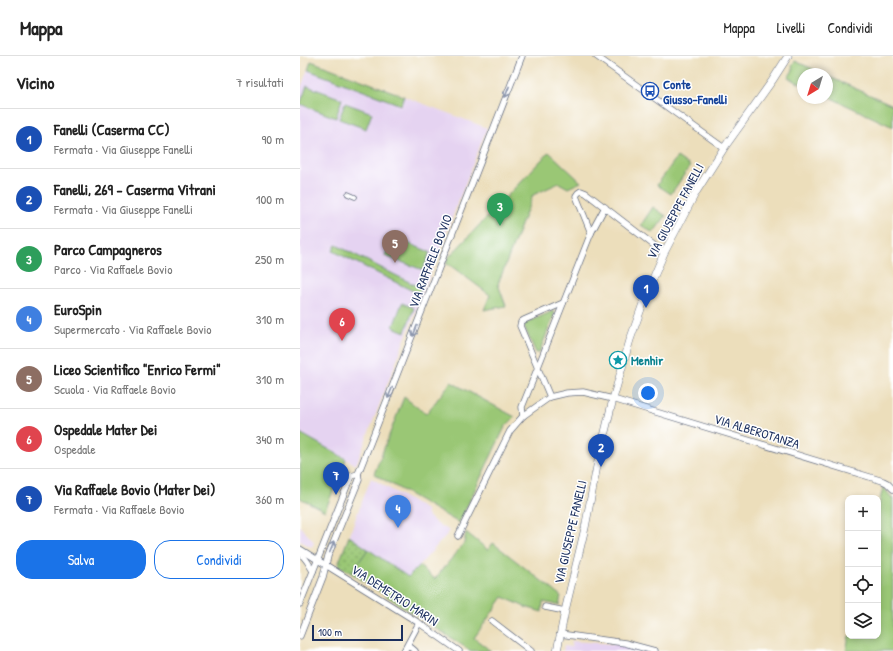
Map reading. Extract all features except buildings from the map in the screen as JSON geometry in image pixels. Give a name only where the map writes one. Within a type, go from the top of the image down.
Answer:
[{"type":"street","name":"VIA RAFFAELE BOVIO","points":[[300,636],[359,480],[358,474],[522,56]]},
{"type":"street","points":[[596,56],[724,148]]},
{"type":"street","name":"VIA GIUSEPPE FANELLI","points":[[557,651],[564,612],[585,528],[598,461],[613,399],[630,340],[646,295],[664,253],[696,192],[724,148],[788,56]]},
{"type":"street","points":[[591,233],[576,196],[578,193],[584,191],[664,253]]},
{"type":"street","points":[[348,194],[356,197]]},
{"type":"street","points":[[523,416],[522,407],[538,366],[591,233],[605,207]]},
{"type":"street","points":[[585,218],[589,223],[596,223]]},
{"type":"street","points":[[458,536],[510,431],[523,416],[550,397],[538,366],[520,329],[521,322],[563,303]]},
{"type":"street","name":"VIA ALBEROTANZA","points":[[550,397],[567,393],[583,392],[613,399],[883,481],[893,489]]},
{"type":"street","name":"VIA RAFFAELE BOVIO","points":[[300,604],[351,476],[358,474]]},
{"type":"street","name":"VIA DEMETRIO MARIN","points":[[300,549],[419,623],[460,651]]},
{"type":"street","points":[[300,552],[313,571]]},
{"type":"street","points":[[304,592],[315,596]]},
{"type":"street","points":[[545,607],[564,612]]},
{"type":"street","points":[[492,621],[531,651]]},
{"type":"street","points":[[404,651],[419,623]]},
{"type":"street","points":[[560,634],[625,643],[655,651]]},
{"type":"street","points":[[408,645],[415,651]]},
{"type":"shaded area","points":[[311,61],[487,128],[356,465],[300,433],[300,90]]},
{"type":"shaded area","points":[[371,478],[428,511],[426,514],[437,524],[450,531],[408,578],[349,536]]},
{"type":"shaded area","points":[[300,526],[314,542],[312,547],[300,541]]},
{"type":"shaded area","points":[[572,641],[629,645],[650,651],[563,651],[564,646],[571,647]]},
{"type":"green space","points":[[311,61],[404,96],[401,105],[308,70]]},
{"type":"green space","points":[[795,61],[811,68],[797,68],[797,82],[788,78],[793,70],[792,66]]},
{"type":"green space","points":[[833,79],[893,105],[893,127],[833,99]]},
{"type":"green space","points":[[307,86],[342,99],[336,118],[300,104]]},
{"type":"green space","points":[[345,103],[372,113],[366,129],[339,119]]},
{"type":"green space","points":[[549,152],[581,182],[568,188],[559,183],[533,195],[498,284],[506,306],[484,310],[490,295],[451,266],[446,264],[448,258]]},
{"type":"green space","points":[[677,157],[690,166],[671,194],[657,185]]},
{"type":"green space","points":[[653,207],[666,216],[653,233],[641,225]]},
{"type":"green space","points":[[392,237],[430,252],[423,270],[385,256]]},
{"type":"green space","points":[[336,245],[421,288],[419,294],[333,251]]},
{"type":"green space","points":[[402,303],[414,308],[405,332],[393,327]]},
{"type":"green space","points":[[553,311],[555,313],[539,353],[536,353],[524,324]]},
{"type":"green space","points":[[451,382],[515,417],[505,427],[459,523],[374,474],[404,397],[426,414]]},
{"type":"green space","points":[[300,433],[346,459],[325,511],[300,498]]},
{"type":"green space","points":[[883,487],[893,499],[893,651],[846,651],[848,639],[881,639],[881,496]]},
{"type":"green space","points":[[466,532],[488,550],[493,543],[561,596],[559,605],[543,602],[542,612],[525,607],[503,597],[474,638],[491,651],[471,651],[351,573],[368,549],[408,577],[419,566],[435,579],[464,543]]},
{"type":"green space","points":[[349,536],[368,549],[351,573],[338,565]]},
{"type":"place","name":"Conte Giusso-Fanelli","points":[[650,91]]},
{"type":"place","name":"Parco Campagneros","points":[[500,226]]},
{"type":"place","name":"Liceo Scientifico \"Enrico Fermi\"","points":[[395,263]]},
{"type":"place","name":"Fanelli (Caserma CC)","points":[[646,308]]},
{"type":"place","name":"Ospedale Mater Dei","points":[[342,341]]},
{"type":"place","name":"Menhir","points":[[618,360]]},
{"type":"place","name":"Fanelli, 269 - Caserma Vitrani","points":[[601,467]]},
{"type":"place","name":"Via Raffaele Bovio (Mater Dei)","points":[[336,495]]},
{"type":"place","name":"EuroSpin","points":[[398,528]]}]
